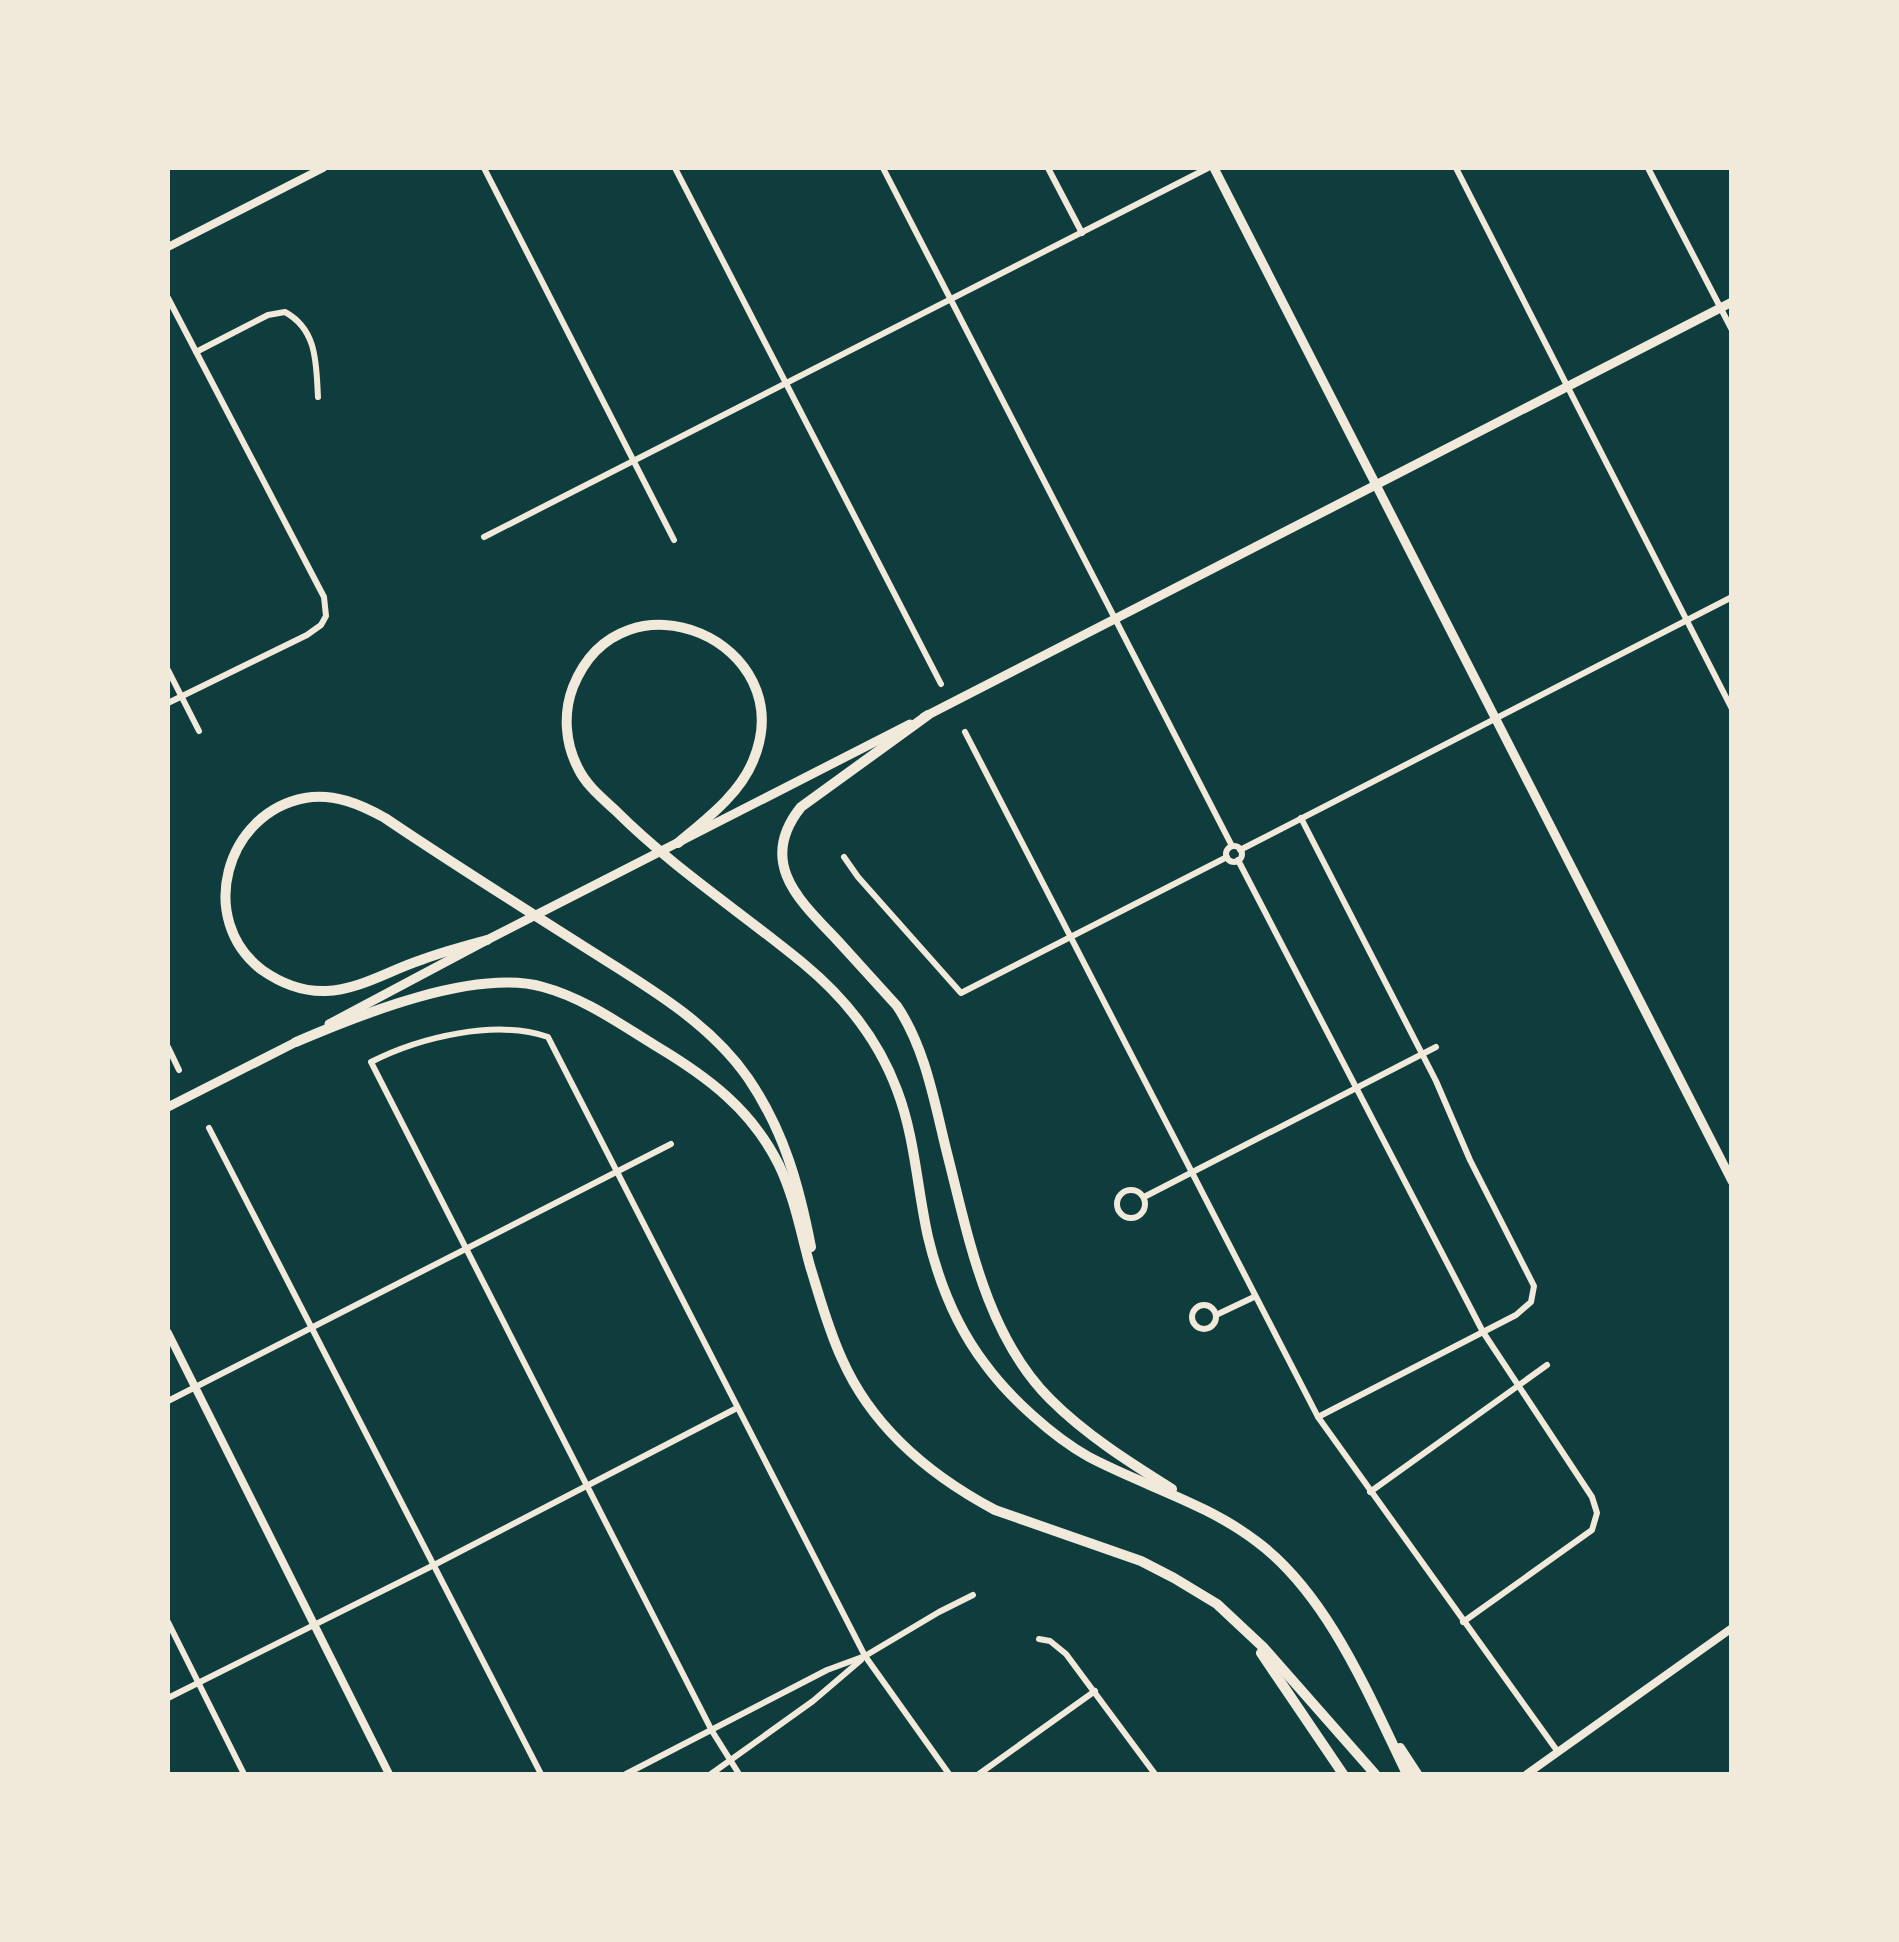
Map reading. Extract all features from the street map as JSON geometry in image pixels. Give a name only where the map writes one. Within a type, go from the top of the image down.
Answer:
[{"type":"highway","points":[[678,843],[745,776],[760,734],[759,707],[754,686],[729,650],[687,628],[650,625],[606,643],[575,682],[566,721],[570,749],[578,768],[635,831],[803,963],[869,1033],[890,1072],[904,1112],[928,1236],[949,1306],[1006,1390],[1085,1455],[1206,1511],[1259,1543],[1299,1582],[1328,1623],[1407,1774]]},
{"type":"highway","points":[[928,715],[801,807],[784,846],[788,881],[806,908],[908,1022],[928,1075],[968,1237],[987,1294],[1022,1364],[1047,1396],[1081,1428],[1206,1511]]},
{"type":"highway","points":[[487,940],[337,990],[296,988],[257,966],[238,943],[225,900],[228,868],[252,826],[284,804],[314,797],[353,802],[385,818],[649,988],[728,1053],[748,1078],[774,1125],[798,1186],[827,1322]]},
{"type":"highway","points":[[296,1042],[423,996],[471,985],[522,982],[590,1005],[710,1080],[751,1119],[769,1146],[781,1170],[827,1322],[848,1371],[868,1406],[899,1442],[933,1471],[995,1510],[1141,1561],[1216,1604],[1247,1630],[1375,1774]]},
{"type":"highway","points":[[1247,1630],[1343,1774]]},
{"type":"highway","points":[[1373,1705],[1417,1774]]},
{"type":"main road","points":[[1211,168],[1732,1181]]},
{"type":"main road","points":[[168,1107],[1732,302]]},
{"type":"street","points":[[168,247],[323,168]]},
{"type":"street","points":[[484,168],[674,540]]},
{"type":"street","points":[[675,168],[941,684]]},
{"type":"street","points":[[882,168],[1232,846],[1240,850]]},
{"type":"street","points":[[1048,168],[1082,233]]},
{"type":"street","points":[[484,537],[1211,168]]},
{"type":"street","points":[[1456,168],[1732,708]]},
{"type":"street","points":[[1648,168],[1732,330]]},
{"type":"street","points":[[168,298],[324,598],[326,616],[306,635],[168,703]]},
{"type":"street","points":[[196,352],[268,315],[289,314],[303,327],[315,350],[318,397]]},
{"type":"street","points":[[1240,850],[1732,597]]},
{"type":"street","points":[[168,670],[199,731]]},
{"type":"street","points":[[965,732],[1318,1417],[1558,1752]]},
{"type":"street","points":[[1301,818],[1422,1054],[1534,1286],[1531,1302],[1522,1311],[1318,1417]]},
{"type":"street","points":[[1227,857],[1232,846]]},
{"type":"street","points":[[1238,860],[1240,850]]},
{"type":"street","points":[[844,857],[961,993],[1227,857]]},
{"type":"street","points":[[1227,857],[1238,860]]},
{"type":"street","points":[[1238,860],[1483,1332],[1589,1492],[1597,1513],[1592,1530],[1464,1622]]},
{"type":"street","points":[[739,1774],[712,1731],[371,1062],[384,1055],[479,1030],[513,1028],[548,1036],[865,1656],[949,1774]]},
{"type":"street","points":[[168,1047],[180,1070]]},
{"type":"street","points":[[1144,1198],[1436,1047]]},
{"type":"street","points":[[208,1128],[541,1774]]},
{"type":"street","points":[[168,1401],[671,1144]]},
{"type":"street","points":[[1125,1191],[1138,1191],[1144,1198],[1146,1206],[1138,1217],[1129,1218],[1118,1211],[1118,1198],[1125,1191]]},
{"type":"street","points":[[1216,1315],[1254,1297]]},
{"type":"street","points":[[168,1333],[389,1774]]},
{"type":"street","points":[[1370,1492],[1547,1365]]},
{"type":"street","points":[[168,1698],[737,1408]]},
{"type":"street","points":[[626,1774],[827,1670],[865,1656],[973,1595]]},
{"type":"street","points":[[168,1622],[244,1774]]},
{"type":"street","points":[[1530,1773],[1732,1628]]},
{"type":"street","points":[[1039,1639],[1060,1648],[1155,1774]]},
{"type":"street","points":[[711,1774],[826,1692],[865,1656]]},
{"type":"street","points":[[979,1774],[1095,1690]]}]
